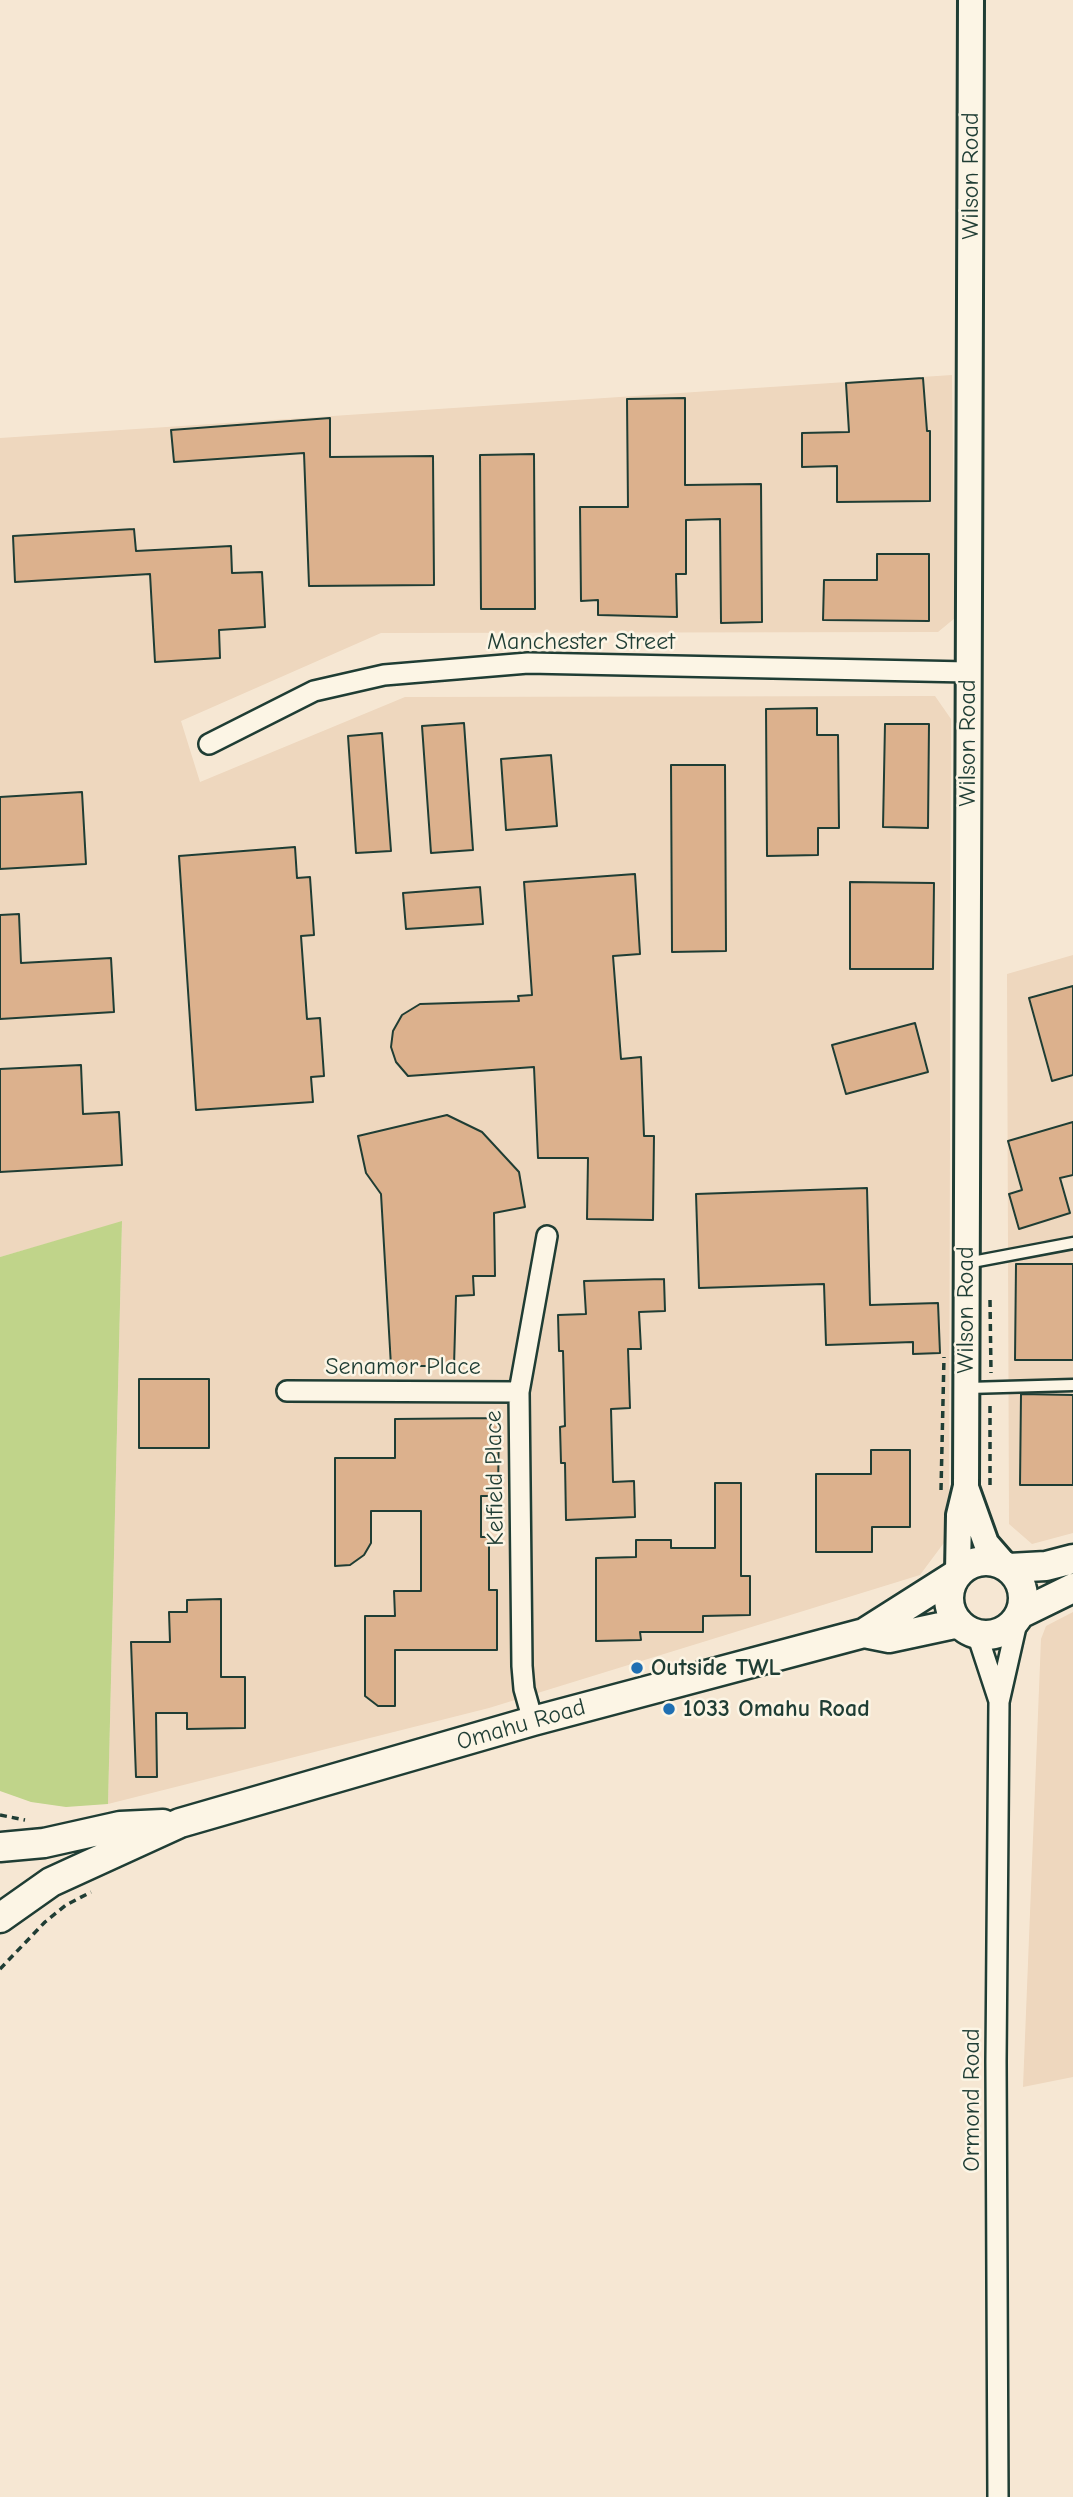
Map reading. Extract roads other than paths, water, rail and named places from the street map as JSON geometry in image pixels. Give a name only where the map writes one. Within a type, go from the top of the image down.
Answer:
[{"type":"main road","points":[[1073,1559],[1046,1566],[1008,1567],[996,1562],[976,1562],[958,1573],[949,1593],[952,1614],[968,1629],[1000,1633],[1019,1616],[1073,1588]]},
{"type":"main road","points":[[1008,1567],[1023,1589],[1019,1616]]},
{"type":"main road","name":"Omahu Road","points":[[0,1918],[51,1882],[180,1822],[533,1721],[864,1633],[958,1573]]},
{"type":"main road","name":"Omahu Road","points":[[864,1633],[889,1638],[968,1629]]},
{"type":"main road","name":"Omahu Road","points":[[0,1847],[44,1843],[120,1826],[180,1822]]},
{"type":"street","name":"Wilson Road","points":[[958,1573],[959,1515],[966,1486],[971,0]]},
{"type":"street","name":"Manchester Street","points":[[209,744],[314,691],[384,675],[528,663],[968,672]]},
{"type":"street","name":"Kelfield Place","points":[[533,1721],[524,1689],[522,1667],[519,1392],[547,1236]]},
{"type":"street","name":"Senamor Place","points":[[287,1391],[519,1392]]},
{"type":"street","name":"Wilson Road","points":[[966,1486],[986,1543],[1008,1567]]},
{"type":"street","name":"Ormond Road","points":[[998,2497],[996,2061],[999,1702],[1019,1616]]},
{"type":"street","name":"Ormond Road","points":[[968,1629],[999,1702]]},
{"type":"lane","points":[[967,1263],[1073,1242]]},
{"type":"lane","points":[[966,1389],[1073,1385]]},
{"type":"place","name":"Outside TWL","points":[[637,1668]]},
{"type":"place","name":"1033 Omahu Road","points":[[669,1709]]}]
